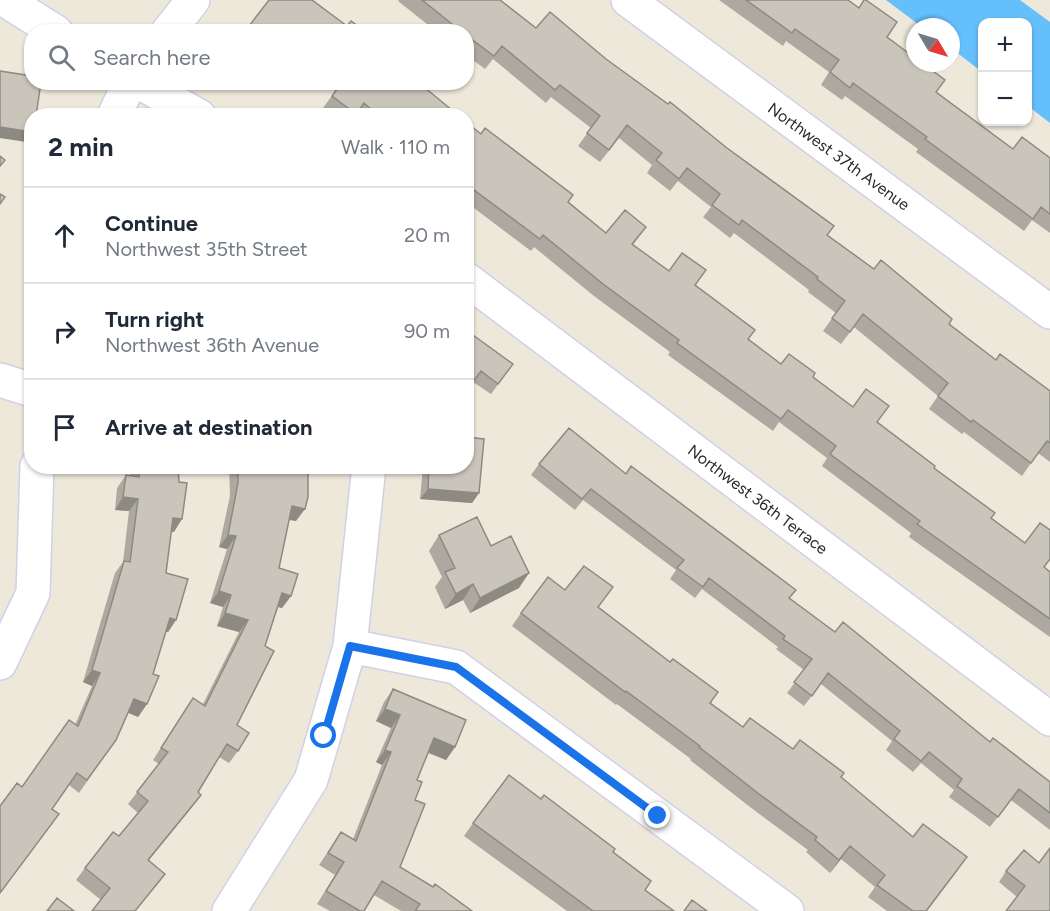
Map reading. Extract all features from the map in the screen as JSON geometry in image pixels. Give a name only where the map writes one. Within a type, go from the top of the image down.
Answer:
[{"type":"street","points":[[5,0],[43,24]]},
{"type":"street","points":[[174,24],[193,0]]},
{"type":"street","name":"Northwest 37th Avenue","points":[[628,0],[1050,312]]},
{"type":"street","points":[[118,108],[125,90]]},
{"type":"street","points":[[153,90],[185,108]]},
{"type":"street","name":"Northwest 36th Terrace","points":[[474,285],[1050,719]]},
{"type":"street","points":[[0,380],[24,388]]},
{"type":"street","points":[[0,663],[33,593],[37,474]]},
{"type":"street","points":[[229,911],[311,780],[350,646],[368,474]]},
{"type":"street","points":[[350,646],[456,667],[787,911]]},
{"type":"water","points":[[886,0],[1020,0],[1050,22],[1050,123],[1032,109],[1032,18],[978,18],[978,69],[960,55],[960,18],[910,18]]},
{"type":"building","points":[[269,0],[312,0],[344,24],[251,24]]},
{"type":"building","points":[[422,0],[500,0],[536,28],[550,12],[606,59],[668,104],[670,102],[727,148],[834,226],[827,235],[874,269],[881,260],[952,319],[949,324],[996,360],[1000,354],[1050,391],[1050,443],[1047,441],[1031,463],[973,420],[971,422],[938,396],[948,383],[863,314],[850,332],[832,318],[845,301],[817,279],[818,277],[742,220],[739,225],[712,205],[720,194],[687,168],[679,179],[656,160],[662,153],[627,125],[609,150],[587,133],[600,116],[560,85],[555,90],[502,46],[494,56],[474,41],[474,24],[452,24]]},
{"type":"building","points":[[746,0],[848,0],[859,8],[866,0],[897,22],[887,37],[906,51],[906,72],[934,72],[945,80],[936,92],[978,123],[978,126],[982,126],[1013,149],[1022,137],[1050,158],[1050,214],[1041,207],[1033,219],[853,83],[850,88],[830,72],[839,60],[795,29],[792,33]]},
{"type":"building","points":[[0,71],[24,75],[24,90],[40,90],[37,108],[24,108],[24,131],[0,127]]},
{"type":"building","points":[[336,90],[428,90],[449,108],[370,108],[364,103],[360,108],[348,108],[332,96]]},
{"type":"building","points":[[474,128],[481,134],[485,128],[573,195],[568,202],[606,233],[625,210],[646,227],[632,244],[669,271],[682,253],[706,270],[695,285],[755,330],[748,339],[781,364],[789,354],[815,373],[813,377],[853,407],[866,389],[889,406],[877,422],[995,513],[991,518],[1025,543],[1040,523],[1050,530],[1050,559],[1044,567],[1050,572],[1050,619],[917,524],[920,521],[830,454],[836,446],[788,410],[781,419],[677,343],[679,340],[603,284],[543,235],[540,239],[474,190]]},
{"type":"building","points":[[0,156],[5,160],[0,166]]},
{"type":"building","points":[[0,194],[5,197],[0,204]]},
{"type":"building","points":[[474,336],[513,364],[498,384],[481,371],[474,380]]},
{"type":"building","points":[[569,428],[626,474],[631,466],[796,590],[789,598],[835,632],[843,622],[990,742],[993,738],[1050,782],[1050,813],[1019,789],[998,817],[957,786],[962,779],[929,752],[921,761],[894,739],[900,731],[828,673],[812,696],[794,682],[812,659],[783,639],[785,636],[709,578],[703,587],[677,568],[684,560],[591,489],[582,499],[539,464]]},
{"type":"building","points":[[474,438],[484,439],[479,493],[428,489],[429,474],[474,474]]},
{"type":"building","points":[[139,474],[178,474],[179,482],[187,483],[182,519],[173,518],[166,573],[188,579],[176,620],[170,618],[153,674],[159,676],[147,704],[134,699],[116,740],[87,780],[77,773],[52,809],[59,814],[0,893],[0,806],[17,783],[22,787],[69,720],[78,726],[100,673],[92,670],[124,561],[130,562],[138,499],[123,497],[126,475],[139,477]]},
{"type":"building","points":[[238,474],[308,474],[308,497],[305,509],[292,506],[279,568],[298,574],[291,596],[282,593],[265,646],[274,651],[237,725],[249,733],[238,751],[227,744],[198,792],[201,795],[148,860],[165,874],[135,911],[92,911],[110,888],[85,868],[113,832],[119,836],[148,801],[137,792],[168,752],[161,748],[193,698],[205,706],[248,620],[225,613],[231,595],[219,591],[236,536],[228,535]]},
{"type":"building","points":[[477,517],[491,546],[511,536],[529,573],[480,598],[473,584],[456,594],[445,572],[455,568],[439,535]]},
{"type":"building","points":[[584,566],[613,587],[598,607],[670,662],[673,659],[718,692],[710,703],[743,727],[750,718],[793,749],[800,740],[844,773],[841,777],[913,837],[923,824],[967,857],[926,911],[913,911],[877,885],[885,875],[850,846],[839,860],[815,840],[817,837],[700,746],[521,613],[548,577],[565,590]]},
{"type":"building","points":[[393,689],[466,720],[455,747],[434,738],[417,780],[422,782],[415,800],[425,804],[400,867],[433,887],[435,884],[472,911],[415,911],[420,904],[382,881],[364,911],[360,911],[326,891],[344,862],[328,853],[341,832],[356,841],[391,752],[385,750],[400,715],[385,709]]},
{"type":"building","points":[[509,775],[541,799],[544,795],[615,849],[613,852],[651,881],[645,890],[674,911],[593,911],[473,823]]},
{"type":"building","points":[[1050,848],[1050,911],[1006,911],[1025,886],[1006,871],[1024,850],[1039,863]]},
{"type":"building","points":[[57,898],[74,911],[47,911]]},
{"type":"building","points":[[692,900],[707,911],[684,911]]},
{"type":"route","points":[[324,736],[350,646],[456,667],[658,816]]}]
